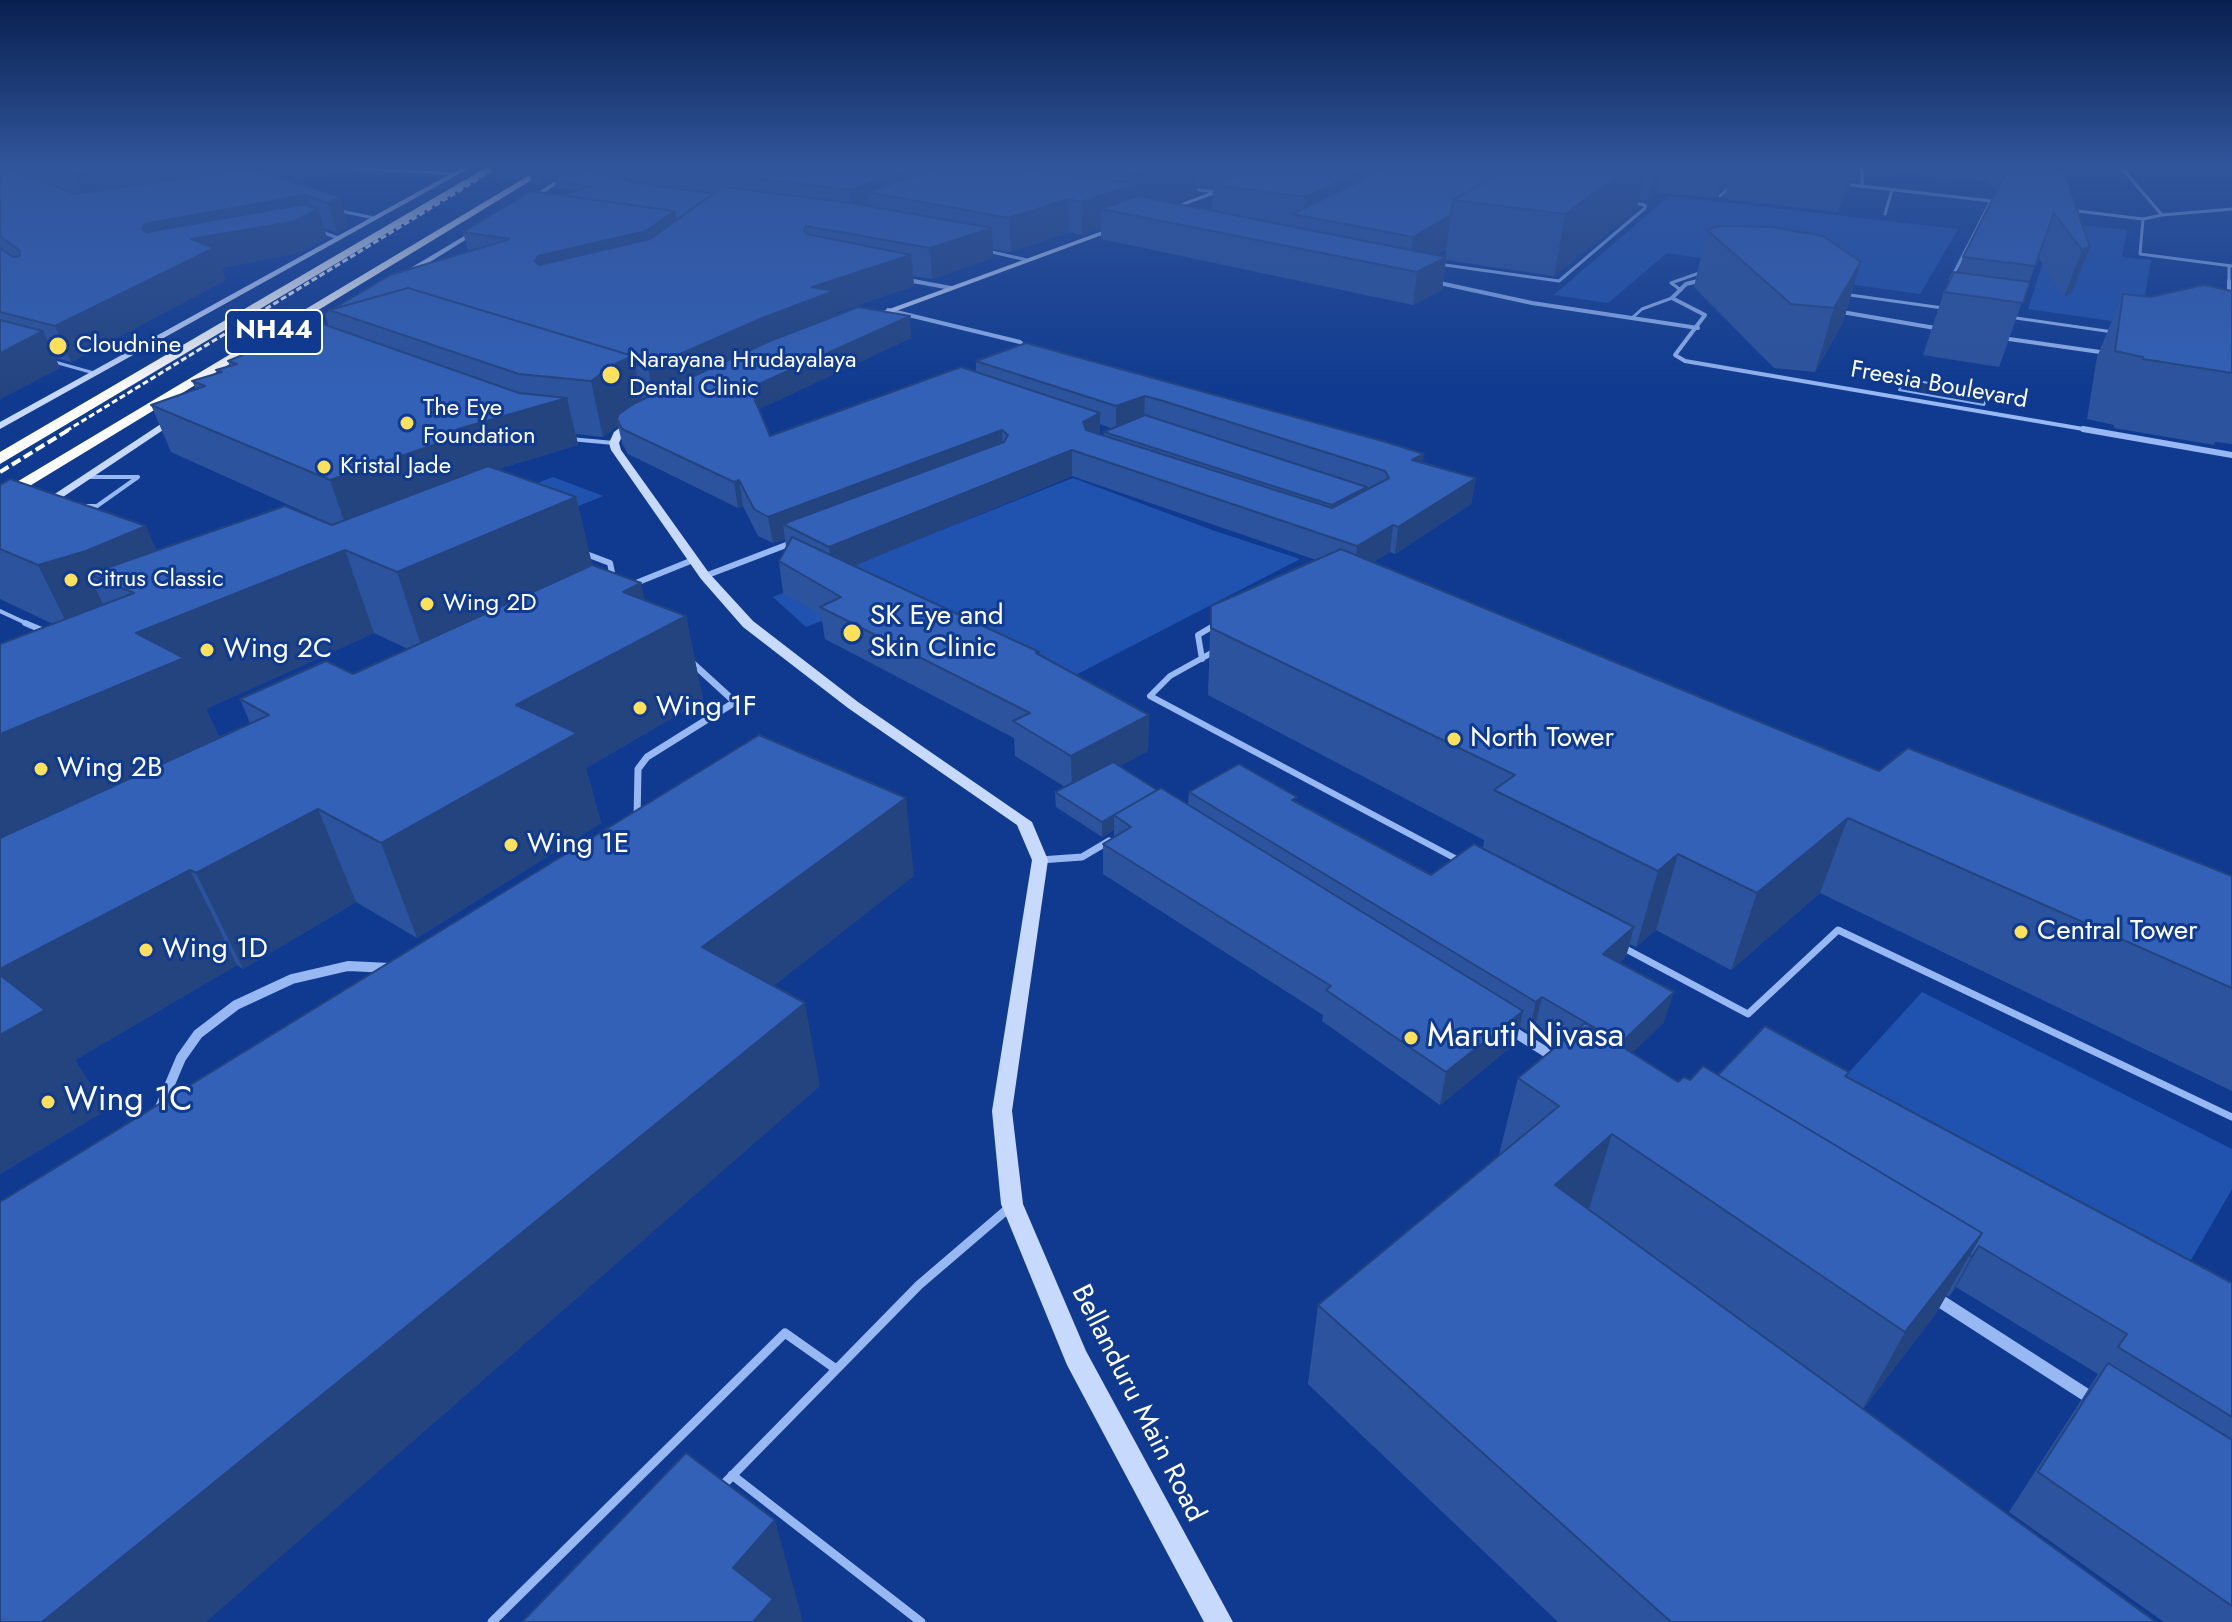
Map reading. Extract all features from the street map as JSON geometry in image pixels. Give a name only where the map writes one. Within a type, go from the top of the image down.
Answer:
[{"type":"highway","name":"NH44","points":[[0,459],[367,243]]},
{"type":"highway","name":"NH44","points":[[0,499],[423,243]]},
{"type":"street","points":[[0,426],[330,243]]},
{"type":"street","points":[[390,284],[457,243]]},
{"type":"street","points":[[862,321],[1076,243]]},
{"type":"street","points":[[1945,291],[1970,243]]},
{"type":"street","points":[[2141,243],[2140,254],[2230,266],[2229,307]]},
{"type":"street","points":[[971,248],[1027,260]]},
{"type":"street","points":[[1427,280],[1532,303],[1698,328],[1705,315],[1672,298],[1686,284],[1704,278],[1718,279]]},
{"type":"street","points":[[905,279],[951,288]]},
{"type":"street","name":"Freesia Boulevard","points":[[1828,304],[1841,313],[1948,330]]},
{"type":"street","points":[[888,310],[1020,342],[1028,355]]},
{"type":"street","name":"Freesia Boulevard","points":[[1698,328],[1675,355],[1685,361],[2232,455]]},
{"type":"street","points":[[1995,337],[2118,354]]},
{"type":"street","points":[[15,515],[43,506],[185,411]]},
{"type":"street","points":[[645,416],[618,434],[614,443],[616,450],[699,568],[748,624],[853,705],[1024,822],[1040,860],[1082,857],[1121,834]]},
{"type":"street","points":[[628,585],[809,536]]},
{"type":"street","points":[[569,547],[610,563],[615,590]]},
{"type":"street","points":[[631,828],[637,820],[638,769],[647,757],[735,702],[674,648]]},
{"type":"street","name":"Bellanduru Main Road","points":[[1040,860],[1002,1111],[1012,1204],[1076,1357],[1219,1622]]},
{"type":"street","points":[[146,1119],[159,1111],[181,1058],[198,1034],[236,1005],[292,979],[348,966],[399,968]]},
{"type":"street","points":[[1494,1019],[1561,1062]]},
{"type":"street","points":[[1924,1291],[2098,1403]]},
{"type":"lane","points":[[1444,255],[1432,263],[1559,281],[1604,243]]},
{"type":"lane","points":[[1681,290],[1671,283],[1710,271]]},
{"type":"lane","points":[[1842,293],[1949,309]]},
{"type":"lane","points":[[1632,318],[1642,309],[1672,298]]},
{"type":"lane","points":[[2010,317],[2116,333]]},
{"type":"lane","points":[[48,360],[94,373]]},
{"type":"lane","points":[[559,438],[614,443]]},
{"type":"lane","points":[[71,506],[97,506],[138,477],[86,477]]},
{"type":"lane","points":[[43,506],[57,506]]},
{"type":"lane","points":[[0,611],[48,633]]},
{"type":"lane","points":[[1202,659],[1198,635],[1224,620]]},
{"type":"lane","points":[[1229,643],[1170,676],[1150,696],[1470,866]]},
{"type":"lane","points":[[1609,940],[1748,1014],[1838,930],[2232,1117]]},
{"type":"lane","points":[[711,1498],[919,1285],[1012,1204]]},
{"type":"lane","points":[[492,1622],[785,1333],[836,1369]]},
{"type":"lane","points":[[732,1475],[921,1622]]},
{"type":"shaded area","points":[[1615,243],[1950,243],[1920,294],[1783,275],[1785,270],[1667,253],[1608,303],[1554,295]]},
{"type":"shaded area","points":[[2049,243],[2125,243],[2122,257],[2151,260],[2140,325],[2028,309]]},
{"type":"shaded area","points":[[1905,379],[1989,393],[1984,405],[1899,390]]},
{"type":"shaded area","points":[[553,477],[603,496],[559,514],[509,494]]},
{"type":"shaded area","points":[[1073,478],[1300,559],[1064,681],[886,596],[806,627],[773,597]]},
{"type":"shaded area","points":[[1922,992],[2232,1149],[2232,1189],[2176,1286],[1833,1090]]},
{"type":"building","points":[[9,243],[200,243],[214,248],[55,326],[0,312],[0,248],[13,257],[20,256],[19,250]]},
{"type":"building","points":[[498,243],[595,243],[538,256],[535,261],[539,265],[634,243],[850,243],[911,255],[812,287],[834,291],[760,319],[648,368],[634,364],[633,356],[408,288],[333,309],[390,275]]},
{"type":"building","points":[[900,243],[946,243],[930,248]]},
{"type":"building","points":[[1270,243],[1374,243],[1446,257],[1417,272]]},
{"type":"building","points":[[1721,243],[1833,243],[1861,262],[1834,308],[1791,304]]},
{"type":"building","points":[[1970,243],[2043,243],[2035,266],[1963,257]]},
{"type":"building","points":[[2076,243],[2089,243],[2090,247],[2082,250]]},
{"type":"building","points":[[1954,272],[2030,282],[2023,303],[1944,292]]},
{"type":"building","points":[[2204,285],[2232,291],[2232,373],[2143,359],[2115,351],[2123,294],[2150,297]]},
{"type":"building","points":[[408,288],[633,356],[591,381],[519,374],[329,310]]},
{"type":"building","points":[[858,307],[910,316],[750,388],[770,436],[961,367],[1100,413],[1083,422],[1086,430],[1332,508],[1389,478],[1385,471],[1160,400],[1145,396],[1116,406],[976,361],[1026,343],[1386,442],[1424,454],[1412,460],[1476,478],[1398,527],[1393,525],[1357,546],[1072,450],[829,547],[783,524],[1004,442],[1008,435],[1002,430],[768,517],[754,509],[739,480],[734,482],[622,429],[617,419],[619,414],[635,403],[770,341]]},
{"type":"building","points":[[0,320],[43,331],[0,353]]},
{"type":"building","points":[[320,323],[519,393],[567,398],[458,429],[469,433],[330,480],[151,405],[205,386],[192,381],[222,372],[216,370],[237,364],[228,361]]},
{"type":"building","points":[[1145,415],[1367,487],[1332,505],[1104,432]]},
{"type":"building","points":[[488,466],[576,497],[397,572],[345,550],[136,633],[184,658],[0,734],[0,644],[134,593],[89,574],[285,506],[332,525]]},
{"type":"building","points":[[10,479],[146,526],[86,551],[38,565],[0,549],[0,485]]},
{"type":"building","points":[[792,537],[1039,652],[1036,653],[1149,715],[1071,756],[1013,721],[1030,713],[820,607],[841,597],[779,561]]},
{"type":"building","points":[[1341,549],[1879,771],[1908,748],[2232,876],[2232,988],[1848,818],[1757,893],[1678,854],[1658,871],[1494,790],[1515,775],[1211,628],[1211,606]]},
{"type":"building","points":[[592,565],[641,583],[623,592],[686,616],[516,705],[577,733],[381,843],[318,809],[196,873],[190,870],[0,969],[0,838],[269,715],[240,699],[326,661],[353,674]]},
{"type":"building","points":[[759,735],[906,798],[702,947],[805,1003],[42,1622],[0,1622],[0,1202]]},
{"type":"building","points":[[1113,762],[1157,790],[1102,822],[1055,792]]},
{"type":"building","points":[[1239,764],[1297,797],[1292,800],[1431,875],[1474,844],[1634,927],[1603,954],[1674,992],[1621,1043],[1542,997],[1536,1002],[1189,792]]},
{"type":"building","points":[[1161,788],[1523,1011],[1446,1072],[1326,990],[1331,986],[1103,844],[1131,827],[1114,815]]},
{"type":"building","points":[[0,975],[45,1010],[0,1035]]},
{"type":"building","points":[[1585,1023],[1678,1082],[1684,1077],[1690,1080],[1703,1066],[1982,1233],[1905,1332],[1612,1134],[1555,1185],[2156,1622],[1671,1622],[1318,1305],[1559,1106],[1518,1078]]},
{"type":"building","points":[[1765,1026],[1849,1072],[1845,1076],[2232,1283],[2232,1417],[2118,1347],[2127,1334],[1979,1246],[1972,1256],[1969,1255],[1982,1233],[1718,1075]]},
{"type":"building","points":[[2108,1363],[2232,1440],[2232,1606],[2038,1472]]},
{"type":"building","points":[[686,1453],[775,1520],[733,1568],[773,1599],[753,1622],[522,1622]]},
{"type":"railway","points":[[66,431],[374,243]]},
{"type":"railway","points":[[43,431],[62,420]]},
{"type":"railway","points":[[0,457],[46,429]]},
{"type":"railway","points":[[0,472],[70,429]]},
{"type":"place","name":"Cloudnine","points":[[58,346]]},
{"type":"place","name":"Narayana Hrudayalaya Dental Clinic","points":[[611,375]]},
{"type":"place","name":"The Eye Foundation","points":[[407,423]]},
{"type":"place","name":"Kristal Jade","points":[[324,467]]},
{"type":"place","name":"Citrus Classic","points":[[71,580]]},
{"type":"place","name":"Wing 2D","points":[[427,604]]},
{"type":"place","name":"SK Eye and Skin Clinic","points":[[852,633]]},
{"type":"place","name":"Wing 2C","points":[[207,650]]},
{"type":"place","name":"Wing 1F","points":[[640,708]]},
{"type":"place","name":"North Tower","points":[[1454,739]]},
{"type":"place","name":"Wing 2B","points":[[41,769]]},
{"type":"place","name":"Wing 1E","points":[[511,845]]},
{"type":"place","name":"Central Tower","points":[[2021,932]]},
{"type":"place","name":"Wing 1D","points":[[146,950]]},
{"type":"place","name":"Maruti Nivasa","points":[[1411,1038]]},
{"type":"place","name":"Wing 1C","points":[[48,1102]]}]
